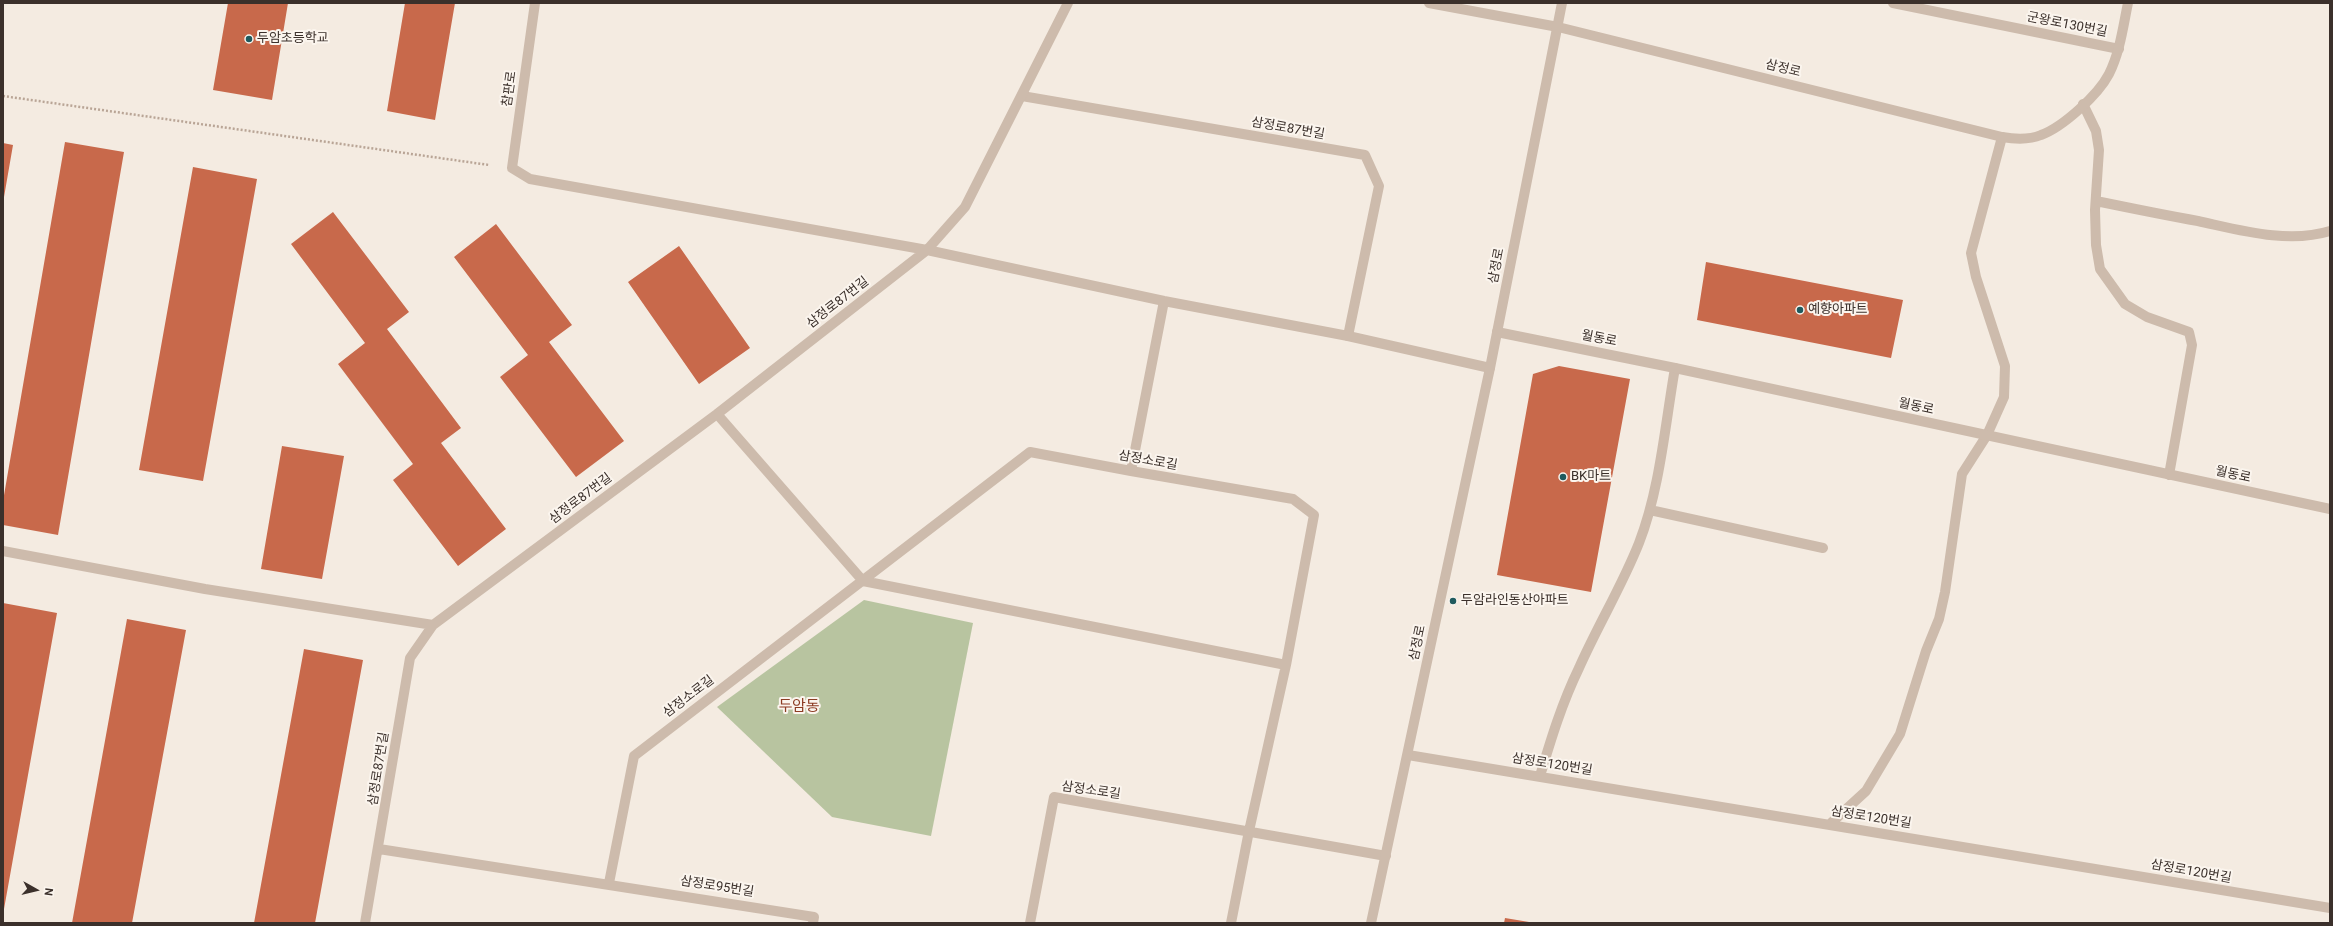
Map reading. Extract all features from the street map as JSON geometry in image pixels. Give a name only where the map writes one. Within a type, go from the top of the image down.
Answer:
[{"type":"street","name":"참판로","points":[[512,168],[534,3]]},
{"type":"street","name":"삼정로87번길","points":[[365,923],[379,849],[410,658],[433,626],[717,414],[927,250],[965,207],[1068,3]]},
{"type":"street","name":"삼정로","points":[[1429,3],[1558,27],[2002,137]]},
{"type":"street","name":"삼정로","points":[[1371,923],[1490,368],[1562,3]]},
{"type":"street","name":"군왕로130번길","points":[[1893,3],[2119,48]]},
{"type":"street","name":"군왕로130번길","points":[[2002,137],[2019,139],[2041,136],[2066,120],[2083,104],[2108,75],[2119,48],[2128,3]]},
{"type":"street","name":"삼정로87번길","points":[[1022,96],[1365,155],[1379,186],[1348,336]]},
{"type":"street","points":[[2083,104],[2096,131],[2099,150],[2096,201],[2096,245],[2100,269],[2125,304],[2170,327],[2189,332],[2192,345],[2169,475]]},
{"type":"street","points":[[1830,824],[1866,791],[1900,734],[1926,651],[1939,619],[1945,592],[1962,474],[1988,435],[2004,397],[2005,366],[1976,277],[1971,253],[2002,137]]},
{"type":"street","points":[[512,168],[530,179],[927,250],[1164,301],[1348,336],[1490,368]]},
{"type":"street","points":[[2096,201],[2242,230],[2284,236],[2314,236],[2330,231]]},
{"type":"street","points":[[1131,471],[1164,301]]},
{"type":"street","name":"월동로","points":[[1497,332],[1675,368],[2330,509]]},
{"type":"street","points":[[1540,776],[1556,720],[1579,667],[1616,597],[1640,541],[1650,510],[1675,368]]},
{"type":"street","points":[[717,414],[863,581],[1286,665]]},
{"type":"street","name":"삼정소로길","points":[[609,883],[634,756],[1030,452],[1131,471],[1293,498],[1314,515],[1286,665],[1249,831],[1231,923]]},
{"type":"street","points":[[1650,510],[1823,548]]},
{"type":"street","points":[[3,551],[212,590],[433,626]]},
{"type":"street","name":"삼정로120번길","points":[[1408,755],[2330,908]]},
{"type":"street","name":"삼정소로길","points":[[1030,923],[1054,797],[1249,831]]},
{"type":"street","points":[[1249,831],[1386,856]]},
{"type":"street","points":[[379,849],[609,883]]},
{"type":"street","name":"삼정로95번길","points":[[609,883],[814,917],[813,923]]},
{"type":"path","points":[[3,96],[512,168]]},
{"type":"green space","points":[[864,600],[973,623],[931,836],[832,817],[717,707]]},
{"type":"building","points":[[228,3],[288,3],[272,100],[213,90]]},
{"type":"building","points":[[405,3],[455,3],[435,120],[387,111]]},
{"type":"building","points":[[65,142],[124,152],[58,535],[3,525],[3,501]]},
{"type":"building","points":[[3,143],[13,145],[4,197],[3,197]]},
{"type":"building","points":[[193,167],[257,179],[203,481],[139,470]]},
{"type":"building","points":[[333,212],[409,312],[387,329],[461,428],[441,443],[506,529],[458,566],[393,480],[413,464],[338,364],[365,343],[291,244]]},
{"type":"building","points":[[496,224],[572,325],[549,342],[624,441],[576,477],[500,377],[528,355],[454,257]]},
{"type":"building","points":[[679,246],[750,348],[699,384],[628,282]]},
{"type":"building","name":"예향아파트","points":[[1706,262],[1903,300],[1891,358],[1697,320]]},
{"type":"building","name":"BK마트","points":[[1559,366],[1630,379],[1591,592],[1497,575],[1533,374]]},
{"type":"building","points":[[282,446],[344,456],[322,579],[261,569]]},
{"type":"building","points":[[3,603],[57,613],[4,909],[3,909]]},
{"type":"building","points":[[127,619],[186,630],[132,923],[72,923]]},
{"type":"building","points":[[304,649],[363,660],[315,923],[254,923]]},
{"type":"building","points":[[1505,918],[1529,922],[1529,923],[1504,923]]},
{"type":"place","name":"두암초등학교","points":[[249,39]]},
{"type":"place","name":"예향아파트","points":[[1800,310]]},
{"type":"place","name":"BK마트","points":[[1563,477]]},
{"type":"place","name":"두암라인동산아파트","points":[[1453,601]]},
{"type":"district","name":"두암동","points":[[799,707]]}]
